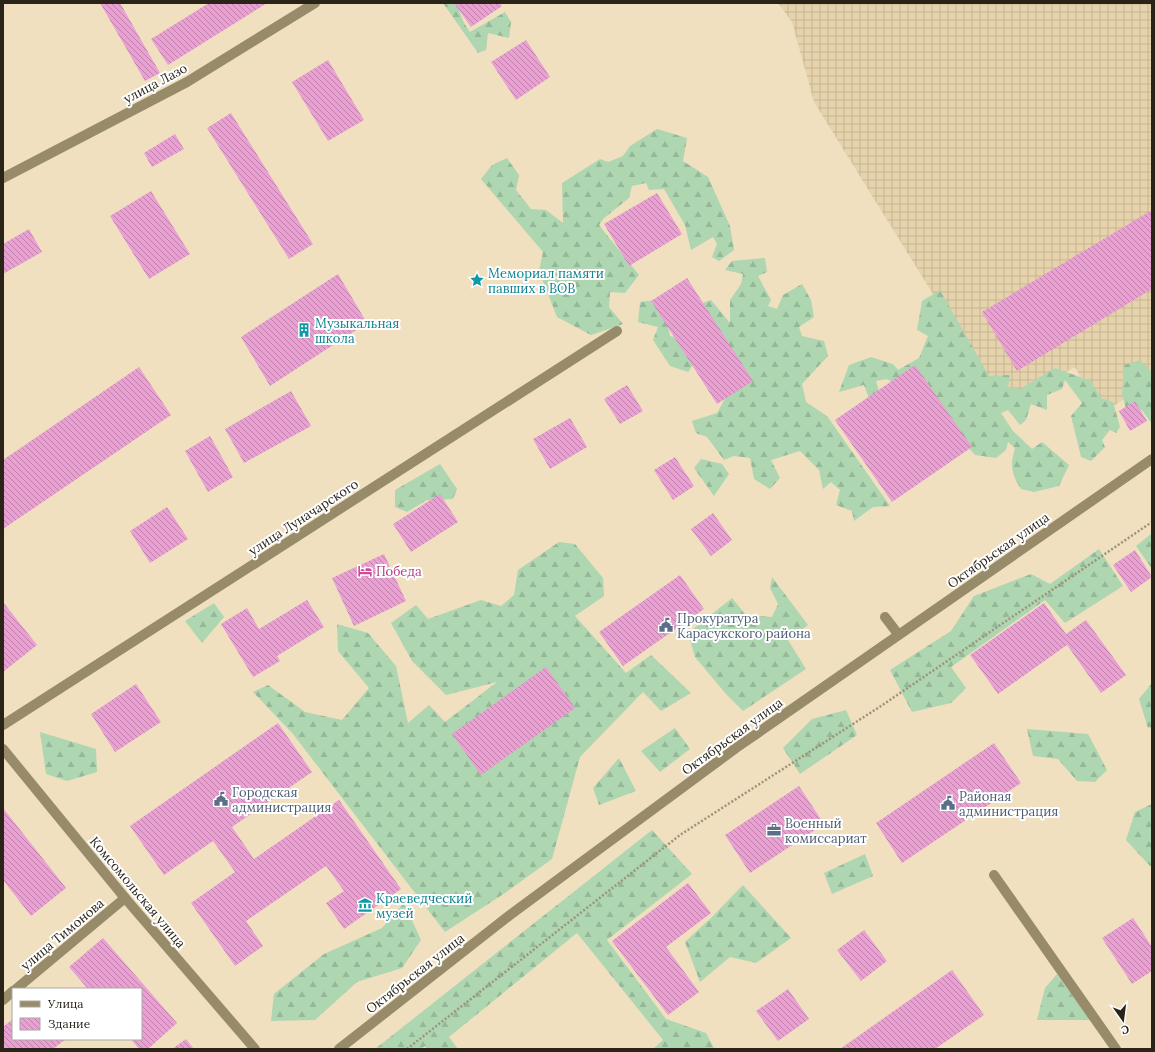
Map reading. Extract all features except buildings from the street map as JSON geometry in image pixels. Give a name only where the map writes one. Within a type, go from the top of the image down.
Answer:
[{"type":"street","name":"улица Лазо","points":[[3,178],[187,82],[315,3]]},
{"type":"street","name":"улица Луначарского","points":[[3,725],[617,331]]},
{"type":"street","name":"Октябрьская улица","points":[[339,1049],[510,915],[736,748],[1152,459]]},
{"type":"street","points":[[885,617],[898,634]]},
{"type":"street","name":"Комсомольская улица","points":[[3,749],[125,898],[255,1049]]},
{"type":"street","points":[[994,875],[1116,1049]]},
{"type":"street","name":"улица Тимонова","points":[[17,988],[125,898]]},
{"type":"street","points":[[3,1000],[12,992]]},
{"type":"path","points":[[408,1049],[680,835],[881,706],[1152,522]]},
{"type":"shaded area","points":[[778,3],[1152,3],[1152,382],[1100,414],[1075,367],[1003,407],[814,102],[792,22]]},
{"type":"green space","points":[[443,3],[456,3],[464,23],[470,32],[505,12],[511,22],[509,38],[488,33],[486,50],[478,53]]},
{"type":"green space","points":[[657,129],[687,138],[683,161],[708,177],[730,226],[734,250],[719,261],[712,257],[717,244],[713,237],[691,250],[685,225],[664,189],[649,190],[646,183],[632,186],[629,198],[604,218],[599,225],[639,275],[625,293],[610,292],[609,307],[623,324],[591,335],[557,317],[539,271],[543,252],[481,179],[492,165],[507,158],[519,175],[516,190],[531,209],[546,210],[563,223],[562,183],[600,159],[608,162],[623,156],[630,146]]},
{"type":"green space","points":[[765,258],[767,272],[758,276],[771,300],[768,306],[777,309],[783,295],[802,284],[811,300],[814,317],[799,327],[802,336],[824,341],[828,356],[802,384],[806,402],[827,416],[890,506],[873,507],[854,521],[852,511],[836,505],[840,490],[831,482],[823,489],[819,470],[800,451],[771,460],[780,478],[770,489],[754,479],[750,458],[734,456],[724,460],[707,437],[696,433],[692,421],[717,413],[730,390],[689,308],[711,300],[730,323],[730,300],[741,284],[743,274],[725,270],[732,261]]},
{"type":"green space","points":[[940,290],[989,376],[1010,375],[1008,387],[1020,389],[1055,368],[1091,381],[1101,398],[1113,402],[1120,427],[1116,433],[1110,430],[1102,440],[1105,447],[1091,461],[1081,457],[1071,416],[1082,403],[1065,380],[1062,389],[1047,395],[1047,410],[1031,404],[1026,420],[1020,425],[1008,410],[1001,413],[1013,431],[1032,449],[1042,442],[1069,465],[1059,486],[1034,492],[1021,489],[1015,479],[1012,469],[1012,459],[1015,448],[1008,442],[1006,450],[996,458],[975,455],[954,431],[908,388],[886,379],[876,381],[880,394],[870,401],[864,385],[839,392],[849,365],[871,357],[893,364],[898,370],[919,358],[928,336],[917,330],[922,301]]},
{"type":"green space","points":[[665,299],[666,317],[670,336],[686,340],[699,356],[688,372],[670,366],[653,340],[658,327],[638,322],[640,302]]},
{"type":"green space","points":[[1140,360],[1152,372],[1152,424],[1142,410],[1126,409],[1122,394],[1124,365]]},
{"type":"green space","points":[[701,459],[722,464],[729,474],[714,496],[694,468]]},
{"type":"green space","points":[[440,464],[457,489],[453,499],[427,500],[407,512],[395,507],[395,490]]},
{"type":"green space","points":[[1152,534],[1152,569],[1136,546]]},
{"type":"green space","points":[[559,542],[575,544],[603,578],[604,596],[575,616],[626,673],[651,655],[691,693],[661,711],[643,692],[580,757],[552,859],[505,893],[445,932],[293,734],[253,692],[268,685],[305,712],[342,720],[369,688],[338,651],[337,624],[368,633],[396,666],[408,723],[429,705],[445,722],[497,682],[446,695],[412,661],[391,623],[416,605],[428,619],[481,600],[501,606],[514,595],[518,570]]},
{"type":"green space","points":[[1099,549],[1123,586],[1065,623],[1045,600],[951,667],[966,688],[951,703],[912,712],[890,670],[951,631],[974,596],[1031,574],[1050,584]]},
{"type":"green space","points":[[772,577],[808,625],[788,640],[806,669],[743,711],[726,694],[695,657],[688,633],[732,598],[746,615],[772,617],[778,604],[770,588]]},
{"type":"green space","points":[[214,603],[224,617],[202,643],[185,621]]},
{"type":"green space","points":[[1152,683],[1152,727],[1148,728],[1139,699]]},
{"type":"green space","points":[[846,710],[857,735],[800,774],[783,748],[812,719]]},
{"type":"green space","points":[[675,728],[690,749],[660,772],[641,751]]},
{"type":"green space","points":[[1027,729],[1088,734],[1107,770],[1095,782],[1077,781],[1058,759],[1033,756]]},
{"type":"green space","points":[[40,732],[96,749],[97,772],[67,781],[46,774]]},
{"type":"green space","points":[[619,758],[636,791],[599,805],[593,788]]},
{"type":"green space","points":[[1152,804],[1152,866],[1150,866],[1126,840],[1135,812]]},
{"type":"green space","points":[[652,830],[692,874],[607,940],[666,1019],[706,1033],[714,1048],[653,1049],[663,1040],[577,933],[449,1037],[458,1049],[427,1049],[425,1046],[421,1049],[375,1049]]},
{"type":"green space","points":[[865,854],[873,876],[832,894],[824,873]]},
{"type":"green space","points":[[743,885],[791,938],[756,963],[730,957],[700,982],[685,942]]},
{"type":"green space","points":[[404,903],[421,940],[402,968],[357,982],[315,1020],[271,1021],[274,994],[324,954],[382,928]]},
{"type":"green space","points":[[1057,974],[1090,1020],[1037,1020],[1045,988]]},
{"type":"place","name":"Мемориал памяти павших в ВОВ","points":[[477,280]]},
{"type":"place","name":"Музыкальная школа","points":[[304,330]]},
{"type":"place","name":"Победа","points":[[365,571]]},
{"type":"place","name":"Прокуратура Карасукского района","points":[[666,625]]},
{"type":"place","name":"Городская администрация","points":[[221,799]]},
{"type":"place","name":"Районая администрация","points":[[948,803]]},
{"type":"place","name":"Военный комиссариат","points":[[774,830]]},
{"type":"place","name":"Краеведческий музей","points":[[365,905]]}]
